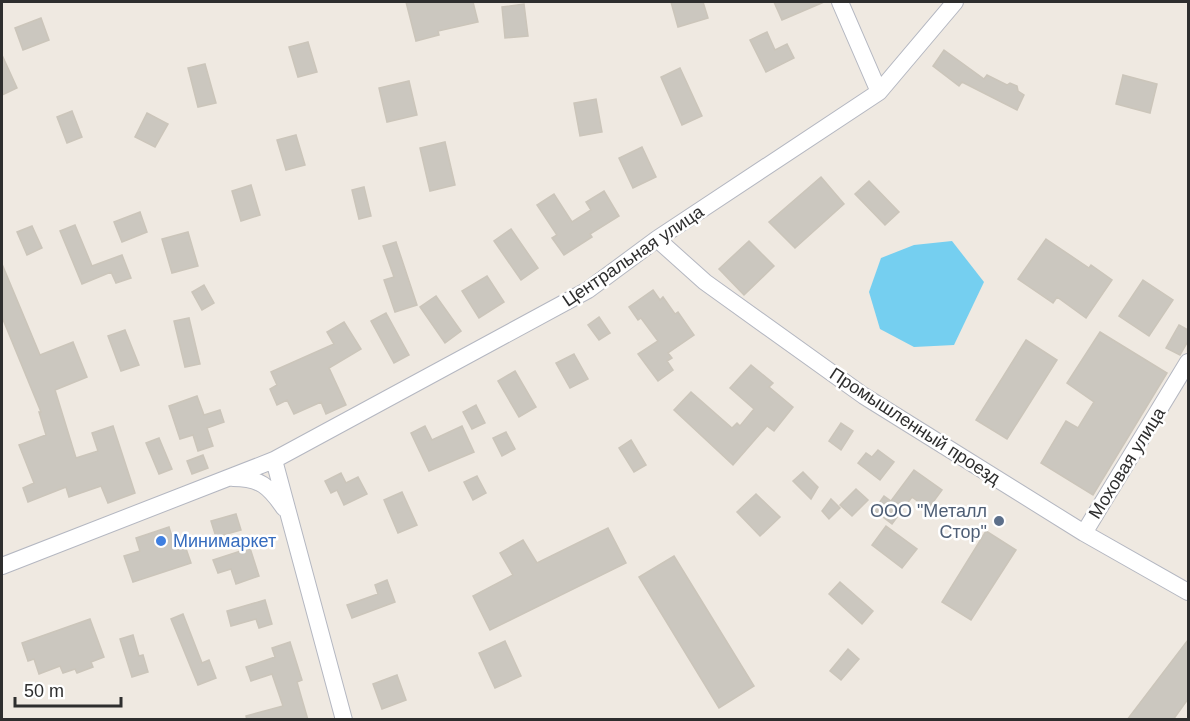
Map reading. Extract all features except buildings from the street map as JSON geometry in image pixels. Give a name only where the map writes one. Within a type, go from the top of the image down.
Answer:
[{"type":"street","points":[[840,2],[879,92]]},
{"type":"street","name":"Центральная улица","points":[[2,566],[274,460],[588,291],[657,239],[879,92],[955,2]]},
{"type":"street","name":"Промышленный проезд","points":[[657,239],[705,282],[864,396],[1084,533],[1188,592]]},
{"type":"street","name":"Моховая улица","points":[[1084,533],[1188,362]]},
{"type":"street","points":[[274,460],[344,720]]},
{"type":"street","points":[[226,478],[250,478],[260,483],[273,493],[288,514]]},
{"type":"water","points":[[952,241],[984,282],[954,345],[914,347],[880,329],[869,292],[881,258],[914,245]]},
{"type":"place","name":"ООО \"Металл Стор\"","points":[[999,521]]},
{"type":"place","name":"Минимаркет","points":[[161,541]]}]
